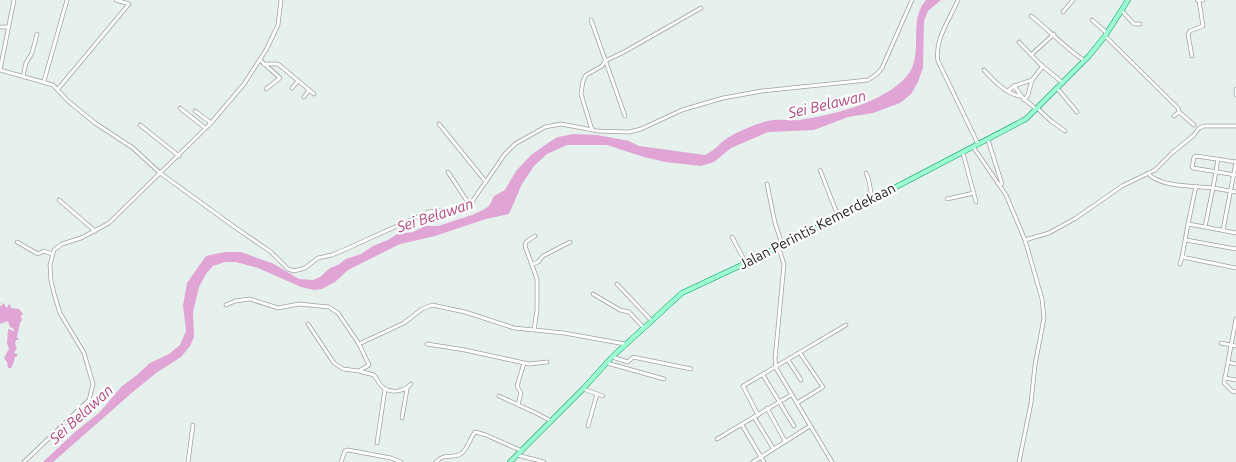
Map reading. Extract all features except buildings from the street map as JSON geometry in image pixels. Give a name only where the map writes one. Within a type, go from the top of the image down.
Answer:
[{"type":"main road","name":"Jalan Perintis Kemerdekaan","points":[[510,462],[551,422],[612,357],[682,293],[873,199],[1026,119],[1084,61],[1106,34],[1128,0]]},
{"type":"street","points":[[14,0],[7,27],[0,70],[53,85],[58,89],[59,93],[95,123],[133,148],[160,173],[271,252],[288,269],[294,271],[305,268],[318,258],[332,255],[428,212],[455,209],[469,204],[475,199],[505,154],[515,144],[545,127],[556,124],[619,132],[641,129],[682,110],[741,94],[874,78],[882,68],[912,0]]},
{"type":"street","points":[[44,81],[67,0]]},
{"type":"street","points":[[58,89],[129,4],[116,0]]},
{"type":"street","points":[[24,462],[88,400],[93,384],[84,353],[60,313],[50,281],[52,254],[57,247],[95,231],[117,215],[211,123],[244,84],[260,60],[278,25],[281,0]]},
{"type":"street","points":[[958,0],[938,45],[938,61],[976,146],[1002,187]]},
{"type":"street","points":[[1063,12],[1073,0]]},
{"type":"street","points":[[1192,56],[1188,34],[1190,30],[1203,26],[1200,0]]},
{"type":"street","points":[[592,130],[581,94],[584,78],[602,66],[605,61],[701,8]]},
{"type":"street","points":[[1122,11],[1134,24],[1140,24]]},
{"type":"street","points":[[1031,16],[1084,61]]},
{"type":"street","points":[[591,20],[625,116]]},
{"type":"street","points":[[1092,20],[1178,108],[1179,112],[1194,124]]},
{"type":"street","points":[[0,27],[7,27]]},
{"type":"street","points":[[23,76],[37,34]]},
{"type":"street","points":[[1032,54],[1054,34]]},
{"type":"street","points":[[1019,42],[1063,83]]},
{"type":"street","points":[[260,60],[280,78],[266,90]]},
{"type":"street","points":[[264,64],[278,64],[314,94]]},
{"type":"street","points":[[1024,100],[1028,95],[1032,80],[1043,66]]},
{"type":"street","points":[[984,70],[993,80],[1008,91],[1020,96]]},
{"type":"street","points":[[1008,91],[1014,86],[1032,80]]},
{"type":"street","points":[[292,88],[298,81]]},
{"type":"street","points":[[1014,86],[1024,100],[1064,131]]},
{"type":"street","points":[[1058,88],[1076,112]]},
{"type":"street","points":[[1236,89],[1236,95]]},
{"type":"street","points":[[304,97],[309,90]]},
{"type":"street","points":[[180,108],[206,128]]},
{"type":"street","points":[[195,111],[211,123]]},
{"type":"street","points":[[1174,116],[1179,112]]},
{"type":"street","points":[[439,124],[486,182]]},
{"type":"street","points":[[140,125],[179,156]]},
{"type":"street","points":[[1025,240],[1049,233],[1076,218],[1122,186],[1154,170],[1187,142],[1199,128],[1204,126],[1236,126]]},
{"type":"street","points":[[988,140],[1002,187],[1025,240],[1040,288],[1044,318],[1020,462]]},
{"type":"street","points":[[963,153],[976,202]]},
{"type":"street","points":[[1223,230],[1235,175],[1236,162],[1195,156],[1193,168],[1235,175]]},
{"type":"street","points":[[1205,227],[1218,159]]},
{"type":"street","points":[[820,170],[838,216]]},
{"type":"street","points":[[448,172],[469,204]]},
{"type":"street","points":[[866,173],[870,181],[868,189],[873,199]]},
{"type":"street","points":[[1148,173],[1152,178],[1179,185],[1236,192]]},
{"type":"street","points":[[767,184],[784,264],[775,359],[776,368],[832,462]]},
{"type":"street","points":[[1180,264],[1196,186]]},
{"type":"street","points":[[947,198],[974,193]]},
{"type":"street","points":[[59,200],[95,231]]},
{"type":"street","points":[[1188,224],[1236,233]]},
{"type":"street","points":[[534,330],[538,294],[537,279],[525,246],[526,242],[535,236]]},
{"type":"street","points":[[732,237],[746,263]]},
{"type":"street","points":[[1186,240],[1236,250]]},
{"type":"street","points":[[17,242],[38,254],[44,250],[52,254]]},
{"type":"street","points":[[533,264],[538,262],[543,256],[570,242]]},
{"type":"street","points":[[1182,257],[1236,268]]},
{"type":"street","points":[[617,284],[652,320]]},
{"type":"street","points":[[593,294],[620,310],[628,312],[643,327]]},
{"type":"street","points":[[226,305],[235,301],[250,299],[278,308],[298,304],[329,307],[338,312],[359,344],[369,364],[359,371]]},
{"type":"street","points":[[359,344],[404,323],[422,309],[432,305],[465,312],[514,328],[564,333],[626,344]]},
{"type":"street","points":[[1236,320],[1224,383],[1232,391],[1236,392]]},
{"type":"street","points":[[308,324],[336,365],[343,369],[374,375],[385,389],[396,391],[407,389]]},
{"type":"street","points":[[774,448],[742,388],[744,385],[776,368],[846,325]]},
{"type":"street","points":[[1221,343],[1236,346]]},
{"type":"street","points":[[427,344],[535,365],[547,362]]},
{"type":"street","points":[[796,403],[823,387],[800,353]]},
{"type":"street","points":[[612,357],[628,362],[633,357],[691,369]]},
{"type":"street","points":[[788,360],[801,380]]},
{"type":"street","points":[[1228,362],[1236,364]]},
{"type":"street","points":[[518,405],[521,393],[518,386],[524,363]]},
{"type":"street","points":[[606,363],[664,379]]},
{"type":"street","points":[[763,375],[794,426]]},
{"type":"street","points":[[1225,378],[1236,380]]},
{"type":"street","points":[[402,418],[407,389],[411,384]]},
{"type":"street","points":[[377,443],[385,389]]},
{"type":"street","points":[[583,389],[603,396]]},
{"type":"street","points":[[588,426],[597,394]]},
{"type":"street","points":[[717,439],[791,395]]},
{"type":"street","points":[[499,396],[536,412],[551,422]]},
{"type":"street","points":[[767,408],[785,441]]},
{"type":"street","points":[[188,462],[193,425]]},
{"type":"street","points":[[742,425],[764,462]]},
{"type":"street","points":[[753,462],[810,426]]},
{"type":"street","points":[[436,462],[444,456],[460,455],[475,432],[522,451]]},
{"type":"street","points":[[341,462],[345,451],[348,450],[391,458],[401,462]]},
{"type":"street","points":[[517,455],[544,462]]},
{"type":"shaded area","name":"Sei Belawan","points":[[926,0],[941,0],[928,11],[924,21],[923,68],[918,82],[911,94],[900,103],[873,113],[848,117],[814,130],[768,132],[731,148],[714,162],[701,166],[665,162],[607,145],[567,145],[547,154],[534,166],[522,184],[509,214],[486,219],[435,236],[400,244],[348,270],[335,282],[322,289],[314,290],[301,287],[258,268],[236,262],[225,262],[213,266],[199,287],[193,312],[194,337],[190,346],[181,357],[156,373],[134,391],[53,462],[43,462],[100,412],[121,387],[150,363],[169,354],[180,345],[186,331],[183,305],[187,283],[206,256],[225,252],[241,252],[274,264],[299,279],[313,280],[346,259],[361,254],[397,234],[413,232],[425,226],[438,226],[485,209],[489,206],[494,196],[505,190],[516,171],[531,155],[558,137],[574,134],[597,135],[629,141],[639,146],[705,155],[729,137],[764,122],[812,118],[857,106],[885,94],[907,76],[915,58],[916,27],[920,8]]},
{"type":"shaded area","points":[[1,303],[7,308],[9,304],[11,308],[19,309],[23,314],[17,337],[19,340],[16,340],[15,344],[17,348],[14,353],[17,354],[17,357],[15,357],[11,368],[8,368],[4,358],[9,349],[7,343],[8,329],[14,331],[14,329],[10,327],[8,321],[0,324],[0,306],[3,305]]}]
